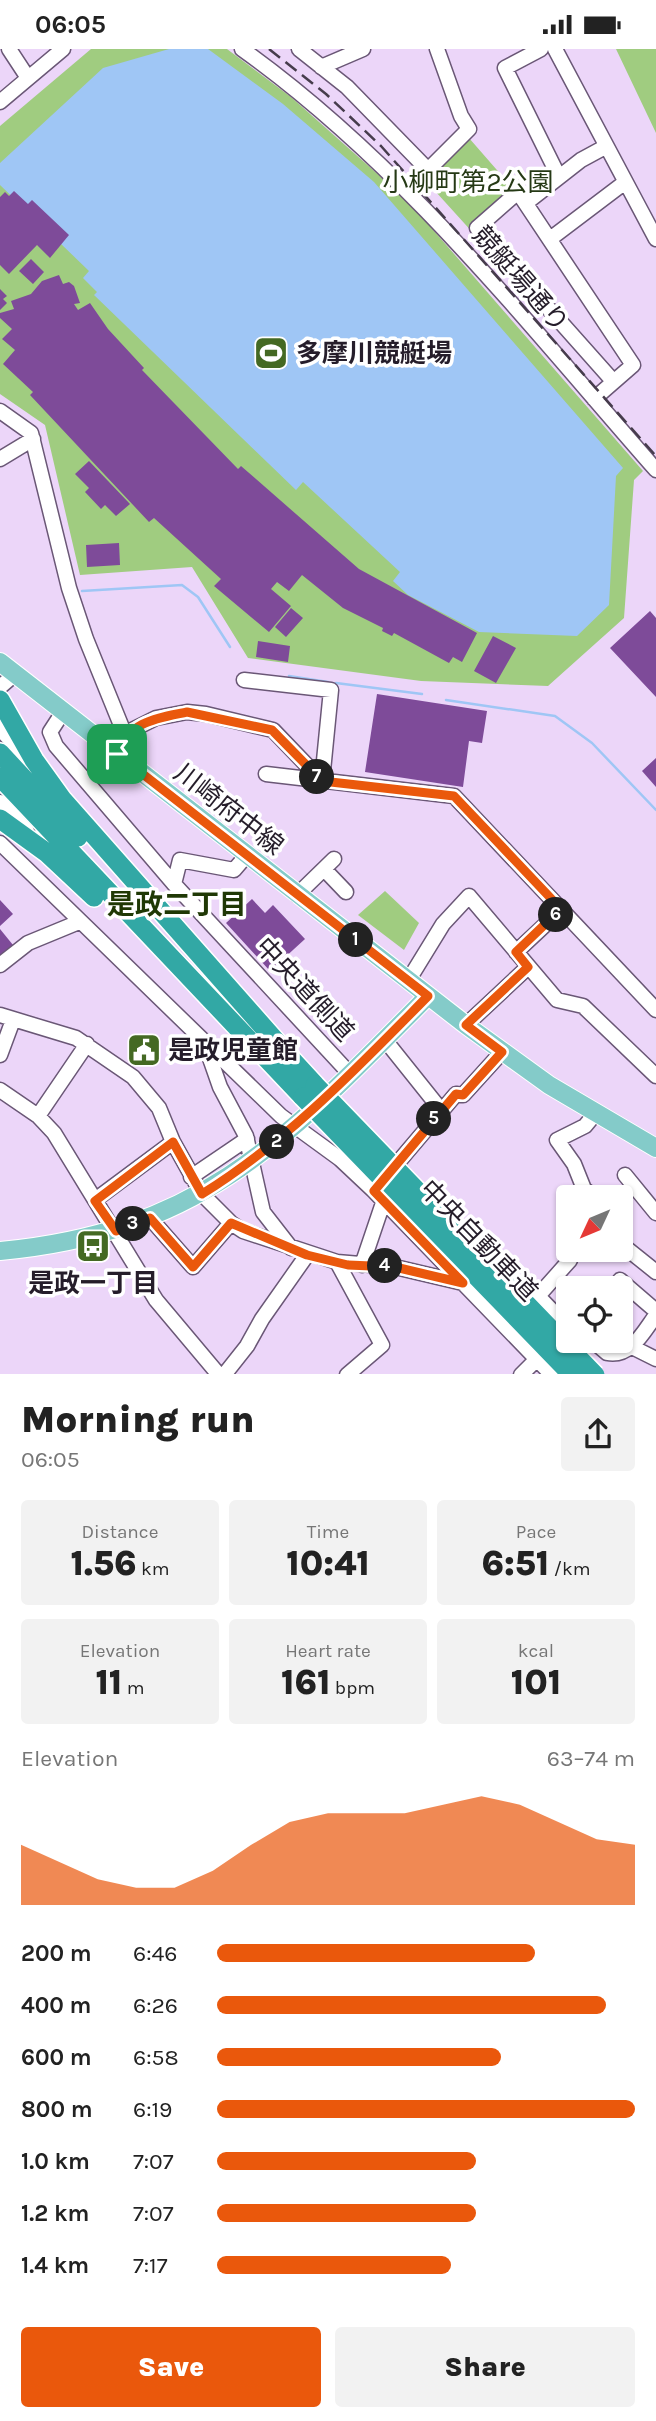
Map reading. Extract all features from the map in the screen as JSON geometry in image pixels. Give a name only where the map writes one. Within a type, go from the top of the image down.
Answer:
[{"type":"highway","points":[[3,704],[45,778],[285,1065]]},
{"type":"highway","name":"中央自動車道","points":[[0,753],[572,1374]]},
{"type":"highway","name":"中央自動車道","points":[[0,777],[285,1065]]},
{"type":"highway","points":[[0,819],[47,853],[285,1065]]},
{"type":"highway","name":"中央自動車道","points":[[309,1091],[596,1374]]},
{"type":"main road","name":"川崎府中線","points":[[0,661],[246,856],[502,1052],[595,1114],[654,1143]]},
{"type":"main road","points":[[0,1251],[45,1247],[116,1231],[202,1194],[251,1163],[296,1125],[428,996]]},
{"type":"street","points":[[9,49],[27,78]]},
{"type":"street","points":[[0,102],[63,49]]},
{"type":"street","name":"競艇場通り","points":[[242,49],[312,103],[395,177],[656,470]]},
{"type":"street","points":[[299,49],[347,87],[428,170],[469,129],[461,116],[437,49]]},
{"type":"street","points":[[321,67],[363,49]]},
{"type":"street","points":[[541,49],[505,68],[559,177]]},
{"type":"street","points":[[555,49],[656,239]]},
{"type":"street","points":[[526,203],[581,160],[605,147]]},
{"type":"street","points":[[550,239],[624,183]]},
{"type":"street","points":[[594,399],[633,365],[518,192],[477,228],[613,381]]},
{"type":"street","points":[[0,411],[31,433],[69,588],[86,639],[125,735]]},
{"type":"street","points":[[0,459],[33,439]]},
{"type":"street","points":[[0,687],[15,674]]},
{"type":"street","points":[[244,680],[331,690],[322,781]]},
{"type":"street","name":"中央道側道","points":[[63,712],[50,732],[56,746],[174,884],[350,1074]]},
{"type":"street","points":[[117,754],[125,735],[156,718],[187,712],[217,716],[272,730],[322,781]]},
{"type":"street","points":[[0,729],[45,778]]},
{"type":"street","points":[[266,774],[454,796],[656,1010]]},
{"type":"street","points":[[0,802],[47,853]]},
{"type":"street","points":[[0,843],[281,1116],[296,1125],[379,1195],[552,1374]]},
{"type":"street","points":[[174,884],[180,860],[234,870],[246,856]]},
{"type":"street","points":[[297,895],[329,864],[346,892]]},
{"type":"street","points":[[408,981],[443,925],[469,897],[557,1000],[583,1006],[653,1067]]},
{"type":"street","points":[[516,952],[561,909]]},
{"type":"street","points":[[0,965],[28,943],[79,922]]},
{"type":"street","points":[[466,1025],[528,967]]},
{"type":"street","points":[[0,1055],[7,1018],[65,1034],[87,1044],[143,1086],[159,1108],[191,1177],[202,1194],[231,1223],[307,1255],[337,1262],[395,1267],[463,1283]]},
{"type":"street","points":[[385,1039],[441,1110]]},
{"type":"street","points":[[38,1116],[87,1044]]},
{"type":"street","points":[[206,1045],[220,1087],[247,1139],[263,1212],[292,1249]]},
{"type":"street","points":[[362,1265],[379,1195],[441,1110],[456,1094],[463,1095],[502,1052]]},
{"type":"street","points":[[0,1090],[38,1116],[54,1133],[156,1300],[219,1374]]},
{"type":"street","points":[[582,1185],[574,1164],[556,1140],[585,1126],[595,1114]]},
{"type":"street","points":[[191,1177],[247,1139]]},
{"type":"street","points":[[95,1201],[173,1142]]},
{"type":"street","points":[[625,1175],[656,1213]]},
{"type":"street","points":[[150,1218],[193,1267],[231,1223]]},
{"type":"street","points":[[634,1254],[656,1272]]},
{"type":"street","points":[[224,1374],[247,1346],[262,1319],[307,1255]]},
{"type":"street","points":[[337,1262],[382,1345],[347,1374]]},
{"type":"street","points":[[556,1316],[538,1296],[568,1262]]},
{"type":"street","points":[[633,1292],[656,1313],[633,1346]]},
{"type":"street","points":[[521,1374],[556,1342]]},
{"type":"street","points":[[633,1348],[656,1359]]},
{"type":"green space","name":"多摩川競艇場","points":[[91,49],[227,49],[291,97],[408,201],[643,471],[634,480],[624,618],[548,686],[421,681],[248,658],[192,567],[80,575],[45,425],[0,394],[0,126]]},
{"type":"green space","points":[[616,49],[656,49],[656,133]]},
{"type":"green space","name":"小柳町第2公園","points":[[469,138],[517,193],[474,234],[426,181]]},
{"type":"green space","points":[[385,891],[419,923],[404,950],[358,915]]},
{"type":"water","name":"多摩川競艇場","points":[[169,49],[208,49],[283,104],[374,182],[623,468],[616,476],[609,605],[577,636],[479,632],[408,595],[393,581],[400,572],[303,482],[296,490],[94,295],[97,292],[83,278],[89,271],[0,185],[0,163],[103,68]]},
{"type":"building","points":[[14,191],[28,204],[32,200],[69,235],[50,258],[37,245],[9,274],[0,265],[0,197],[5,192],[9,196]]},
{"type":"building","points":[[31,259],[44,272],[33,284],[19,271]]},
{"type":"building","points":[[59,275],[63,284],[69,282],[74,286],[80,303],[74,304],[78,310],[90,303],[108,329],[144,368],[142,370],[238,469],[241,466],[359,569],[477,633],[462,662],[453,657],[449,663],[394,633],[392,636],[382,631],[383,628],[343,608],[302,575],[289,591],[277,582],[271,589],[291,606],[269,632],[214,586],[221,579],[154,518],[149,522],[30,395],[33,392],[3,364],[15,350],[2,339],[12,329],[0,318],[0,313],[14,309],[11,301],[31,294],[42,281]]},
{"type":"building","points":[[0,289],[7,296],[3,299],[7,303],[0,310]]},
{"type":"building","points":[[89,461],[130,504],[116,516],[105,505],[101,509],[85,492],[89,488],[75,474]]},
{"type":"building","points":[[119,543],[120,565],[87,567],[86,545]]},
{"type":"building","points":[[291,608],[303,618],[286,637],[275,627]]},
{"type":"building","points":[[650,611],[656,618],[656,697],[610,648]]},
{"type":"building","points":[[493,636],[516,648],[496,683],[474,671]]},
{"type":"building","points":[[258,641],[290,646],[288,662],[256,657]]},
{"type":"building","points":[[377,694],[487,711],[482,743],[469,741],[463,787],[365,772]]},
{"type":"building","points":[[656,758],[656,787],[642,771]]},
{"type":"building","points":[[252,899],[265,913],[273,905],[305,939],[270,971],[226,923]]},
{"type":"building","points":[[0,900],[13,914],[0,926]]},
{"type":"building","points":[[0,929],[13,945],[0,956]]},
{"type":"waterway","points":[[82,591],[182,585],[198,597],[230,647]]},
{"type":"waterway","points":[[289,676],[328,682]]},
{"type":"waterway","points":[[336,683],[422,694]]},
{"type":"waterway","points":[[446,700],[555,716],[592,743],[656,810]]},
{"type":"railway","points":[[269,49],[326,94],[381,146],[656,456]]},
{"type":"place","name":"多摩川競艇場","points":[[271,353]]},
{"type":"place","name":"是政児童館","points":[[144,1050]]},
{"type":"place","name":"是政一丁目","points":[[93,1246]]},
{"type":"district","name":"是政二丁目","points":[[177,904]]},
{"type":"route","points":[[187,712],[272,730],[310,772],[322,781],[454,796],[561,909],[516,952],[528,967],[466,1025],[502,1052],[463,1095],[456,1094],[441,1110],[374,1191],[463,1283],[395,1267],[348,1265],[307,1255],[243,1231],[231,1223],[193,1267],[150,1218],[116,1231],[95,1201],[173,1142],[202,1194],[251,1163],[280,1140],[428,996],[117,754],[125,735],[130,731],[156,718],[187,712]]}]
